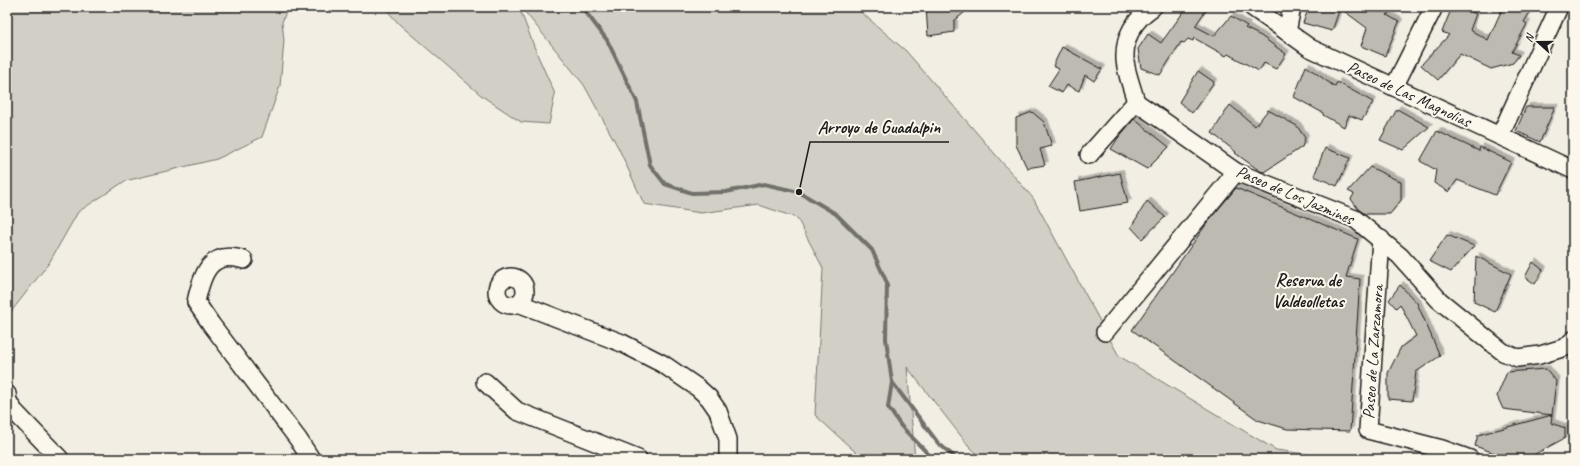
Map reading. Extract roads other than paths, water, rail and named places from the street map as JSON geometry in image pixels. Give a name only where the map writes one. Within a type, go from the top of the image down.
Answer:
[{"type":"street","points":[[1088,155],[1136,102],[1124,60],[1128,33],[1142,15],[1153,7]]},
{"type":"street","name":"Paseo de Las Magnolias","points":[[1252,7],[1310,48],[1573,170]]},
{"type":"street","points":[[1287,32],[1292,7]]},
{"type":"street","points":[[1394,87],[1434,7]]},
{"type":"street","points":[[1500,136],[1559,7]]},
{"type":"street","name":"Paseo de Los Jazmines","points":[[1136,102],[1236,172],[1355,219],[1400,256],[1439,300],[1503,352],[1518,358],[1540,355],[1566,347],[1573,340]]},
{"type":"street","points":[[1105,332],[1236,172]]},
{"type":"street","name":"Paseo de La Zarzamora","points":[[1381,239],[1368,430],[1470,459]]},
{"type":"street","points":[[244,260],[232,256],[217,259],[207,270],[200,282],[196,302],[298,439],[311,459]]},
{"type":"street","points":[[518,303],[576,324],[622,343],[663,364],[698,388],[709,398],[718,411],[728,439],[728,459]]},
{"type":"street","points":[[485,382],[517,411],[638,459]]},
{"type":"street","points":[[7,394],[8,402],[14,411],[60,459]]},
{"type":"waterway","points":[[579,7],[585,11],[607,40],[637,102],[650,165],[665,184],[692,193],[726,192],[764,184],[799,192],[836,214],[872,250],[887,283],[886,339],[892,382],[938,443],[957,459]]},
{"type":"waterway","points":[[892,382],[888,407],[901,426],[933,459]]},
{"type":"place","name":"Arroyo de Guadalpin","points":[[799,192]]},
{"type":"district","name":"Reserva de Valdeolletas","points":[[1308,290]]}]
